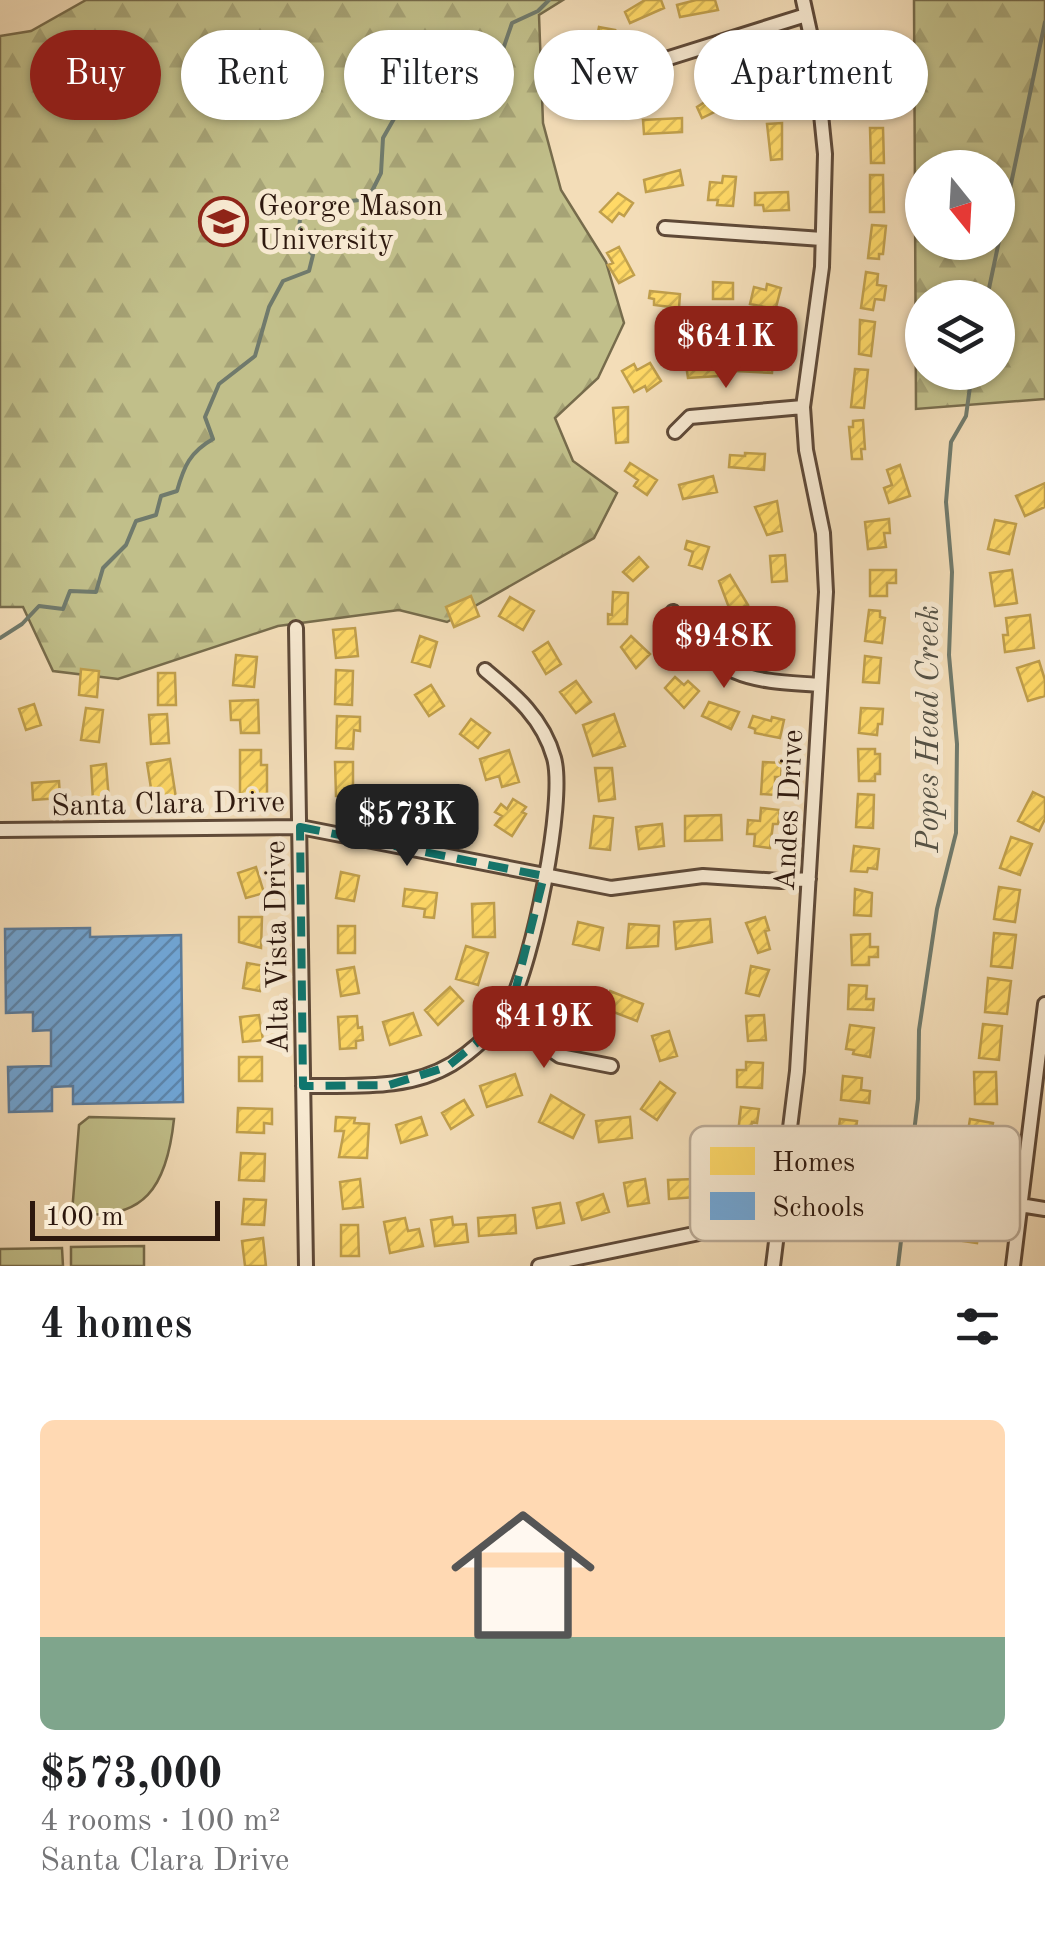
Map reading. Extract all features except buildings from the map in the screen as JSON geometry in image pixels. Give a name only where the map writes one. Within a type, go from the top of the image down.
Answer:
[{"type":"street","name":"Andes Drive","points":[[790,1126],[797,1071],[826,558],[820,508],[806,450],[803,407],[822,267],[825,154],[821,98],[803,0]]},
{"type":"street","points":[[674,56],[806,15]]},
{"type":"street","points":[[665,228],[822,239]]},
{"type":"street","points":[[675,432],[690,417],[803,407]]},
{"type":"street","points":[[673,612],[704,652],[726,669],[758,681],[820,685]]},
{"type":"street","name":"Alta Vista Drive","points":[[296,628],[306,1266]]},
{"type":"street","points":[[303,1086],[389,1085],[423,1077],[456,1061],[477,1045],[503,1017],[520,983],[558,806],[554,757],[528,708],[485,670]]},
{"type":"street","name":"Santa Clara Drive","points":[[0,830],[300,827],[611,888],[703,876],[781,881],[809,878]]},
{"type":"street","points":[[1045,1004],[1020,1205],[1045,1209]]},
{"type":"street","points":[[503,1017],[560,1056],[611,1066]]},
{"type":"street","points":[[539,1266],[690,1234]]},
{"type":"street","name":"Andes Drive","points":[[773,1266],[776,1241]]},
{"type":"street","points":[[1013,1266],[1016,1241]]},
{"type":"highlighted area","points":[[300,827],[544,876],[513,1000],[495,1028],[447,1067],[389,1085],[303,1086]]},
{"type":"green space","name":"George Mason University","points":[[86,0],[563,0],[539,15],[540,30],[534,30],[534,120],[543,120],[561,190],[606,262],[624,323],[598,378],[555,418],[573,461],[617,493],[594,538],[447,622],[399,610],[278,626],[118,679],[53,671],[23,607],[0,607],[0,36],[30,31],[30,120],[161,120],[161,30],[33,30]]},
{"type":"green space","points":[[914,0],[1045,0],[1045,399],[916,409],[916,390],[1015,390],[1015,280],[915,280],[915,260],[1015,260],[1015,150],[915,150],[915,120],[928,120],[928,30],[914,30]]},
{"type":"green space","points":[[89,1117],[174,1119],[171,1143],[158,1181],[148,1195],[118,1212],[72,1213],[79,1125]]},
{"type":"green space","points":[[144,1246],[144,1266],[71,1266],[71,1247]]},
{"type":"green space","points":[[62,1248],[63,1266],[0,1266],[0,1249]]},
{"type":"waterway","points":[[0,638],[22,624],[39,606],[63,609],[70,591],[96,592],[103,568],[126,545],[136,521],[156,515],[161,496],[177,491],[189,460],[213,439],[205,417],[219,384],[255,356],[269,307],[283,281],[309,271],[313,255],[298,240],[300,219],[333,203],[368,199],[381,173],[383,138],[395,117],[430,94],[460,88],[487,96],[512,23],[538,11],[549,0]]},
{"type":"waterway","name":"Popes Head Creek","points":[[991,280],[1045,22]]},
{"type":"waterway","name":"Popes Head Creek","points":[[915,1126],[919,1030],[937,909],[956,833],[957,744],[949,655],[952,572],[946,502],[951,442],[966,416],[970,390]]},
{"type":"waterway","name":"Popes Head Creek","points":[[898,1266],[901,1241]]},
{"type":"place","name":"George Mason University","points":[[223,222]]}]
